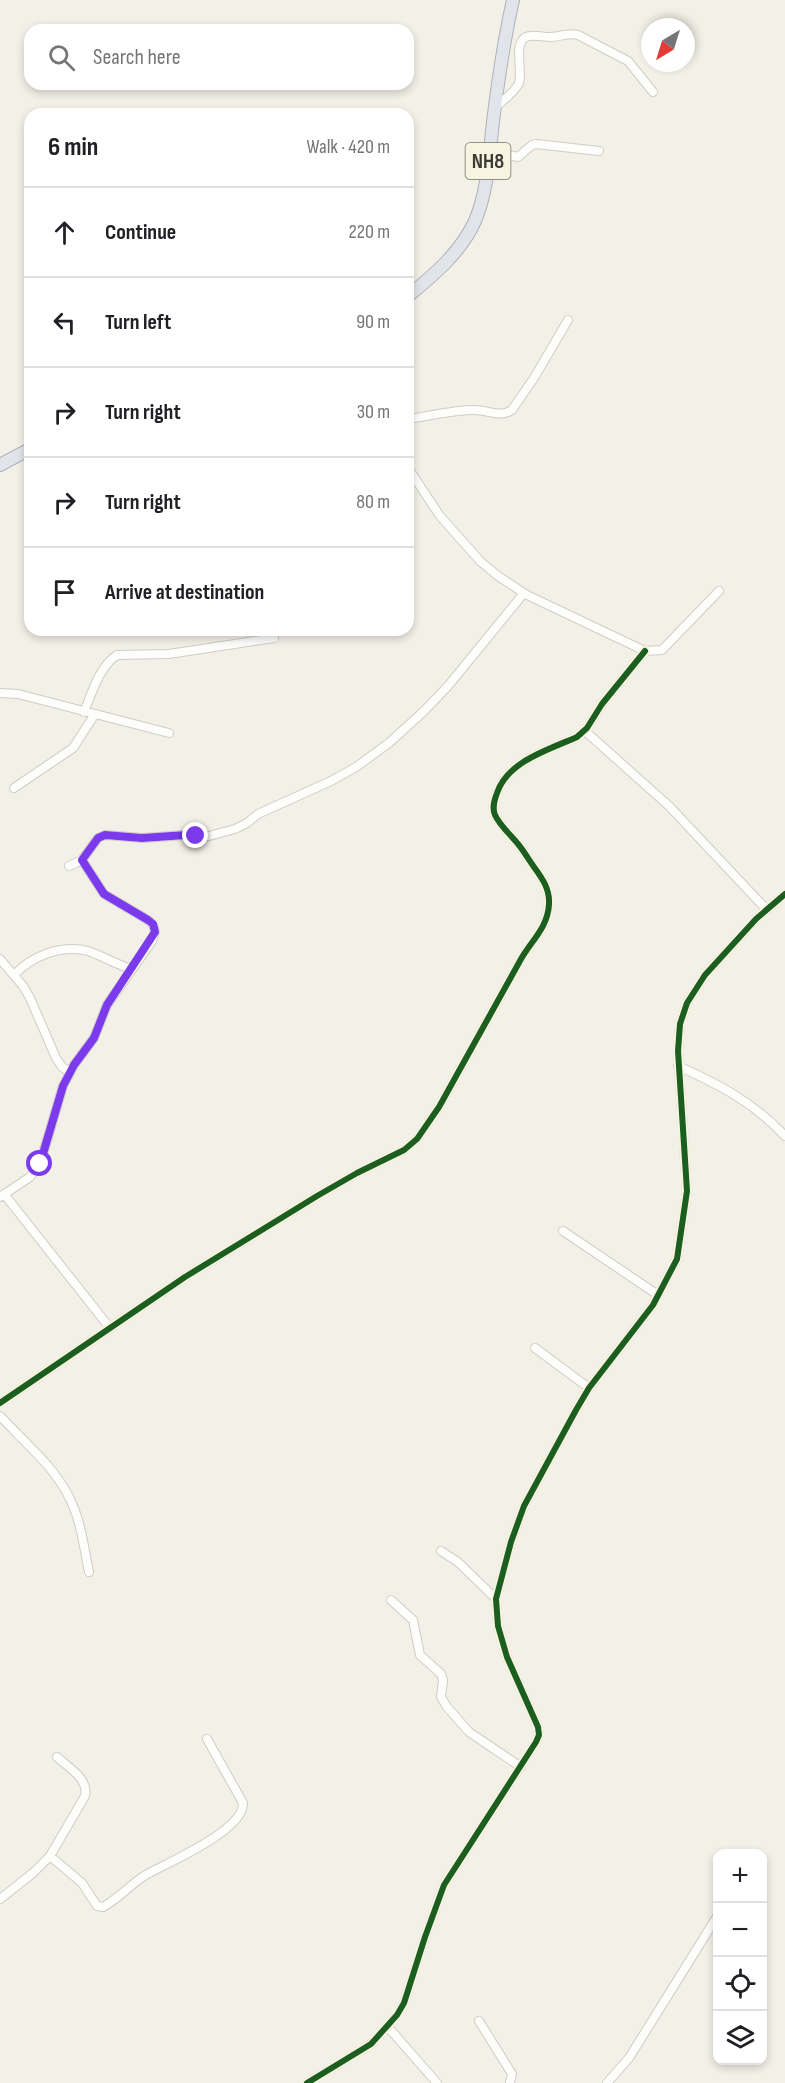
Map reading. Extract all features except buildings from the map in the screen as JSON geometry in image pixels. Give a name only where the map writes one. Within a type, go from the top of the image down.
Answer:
[{"type":"highway","name":"NH8","points":[[414,291],[443,265],[466,237],[480,206],[513,0]]},
{"type":"highway","points":[[0,465],[24,452]]},
{"type":"street","points":[[495,108],[520,81],[521,43],[530,36],[553,37],[579,34],[628,61],[653,92]]},
{"type":"street","points":[[490,151],[518,157],[536,144],[599,151]]},
{"type":"street","points":[[414,418],[472,410],[507,414],[517,405],[568,320]]},
{"type":"street","points":[[414,477],[440,516],[481,562],[524,593],[645,651],[662,650],[719,591]]},
{"type":"street","points":[[69,866],[82,860],[98,838],[105,835],[142,838],[209,836],[235,829],[258,814],[331,781],[356,767],[389,743],[429,706],[455,678],[524,593]]},
{"type":"street","points":[[84,712],[100,675],[117,655],[169,654],[274,638]]},
{"type":"street","points":[[0,1403],[185,1277],[317,1196],[404,1150],[417,1139],[439,1107],[521,959],[543,929],[548,916],[550,901],[547,888],[496,816],[494,802],[499,787],[504,777],[519,765],[585,731],[614,687],[645,651]]},
{"type":"street","points":[[0,693],[18,694],[169,733]]},
{"type":"street","points":[[14,788],[74,748],[94,714]]},
{"type":"street","points":[[585,731],[669,806],[767,910]]},
{"type":"street","points":[[82,860],[104,894],[148,920],[155,928],[155,932],[152,941],[107,1005],[94,1038],[70,1072],[58,1098],[40,1164],[30,1177],[2,1195],[111,1328]]},
{"type":"street","points":[[307,2083],[371,2044],[388,2027],[404,2003],[444,1886],[521,1767],[539,1735],[538,1727],[499,1636],[496,1599],[511,1542],[524,1506],[590,1388],[642,1320],[677,1259],[687,1191],[678,1066],[680,1024],[687,1004],[696,987],[756,919],[785,894]]},
{"type":"street","points":[[14,975],[30,961],[49,952],[72,948],[89,952],[132,969]]},
{"type":"street","points":[[0,959],[30,998],[56,1058],[62,1067],[70,1072]]},
{"type":"street","points":[[678,1066],[731,1092],[759,1111],[785,1136]]},
{"type":"street","points":[[563,1231],[658,1295]]},
{"type":"street","points":[[536,1348],[590,1388]]},
{"type":"street","points":[[0,1416],[62,1484],[80,1527],[89,1572]]},
{"type":"street","points":[[441,1551],[458,1562],[496,1599]]},
{"type":"street","points":[[391,1600],[412,1620],[420,1655],[441,1674],[444,1680],[441,1697],[447,1707],[470,1732],[521,1767]]},
{"type":"street","points":[[50,1856],[78,1878],[97,1906],[103,1907],[150,1873],[203,1845],[236,1820],[243,1810],[243,1803],[207,1739]]},
{"type":"street","points":[[0,1899],[33,1873],[50,1856],[80,1806],[86,1789],[84,1783],[57,1757]]},
{"type":"street","points":[[607,2083],[629,2058],[713,1922]]},
{"type":"street","points":[[479,2021],[512,2074],[510,2083]]},
{"type":"street","points":[[388,2027],[437,2083]]},
{"type":"cycle path","points":[[0,1403],[185,1277],[317,1196],[404,1150],[417,1139],[439,1107],[521,959],[543,926],[548,912],[548,893],[543,880],[495,815],[494,804],[502,782],[530,758],[577,737],[587,728],[602,704],[645,651]]},
{"type":"cycle path","points":[[307,2083],[371,2044],[397,2015],[404,2003],[444,1885],[539,1735],[538,1727],[507,1657],[498,1626],[496,1599],[511,1542],[524,1506],[576,1410],[589,1388],[653,1305],[677,1259],[687,1191],[678,1051],[680,1024],[687,1003],[705,975],[756,919],[785,894]]},
{"type":"route","points":[[40,1164],[63,1086],[74,1065],[94,1038],[107,1005],[152,941],[155,932],[153,924],[148,920],[104,894],[82,860],[100,836],[142,838],[196,836]]}]
